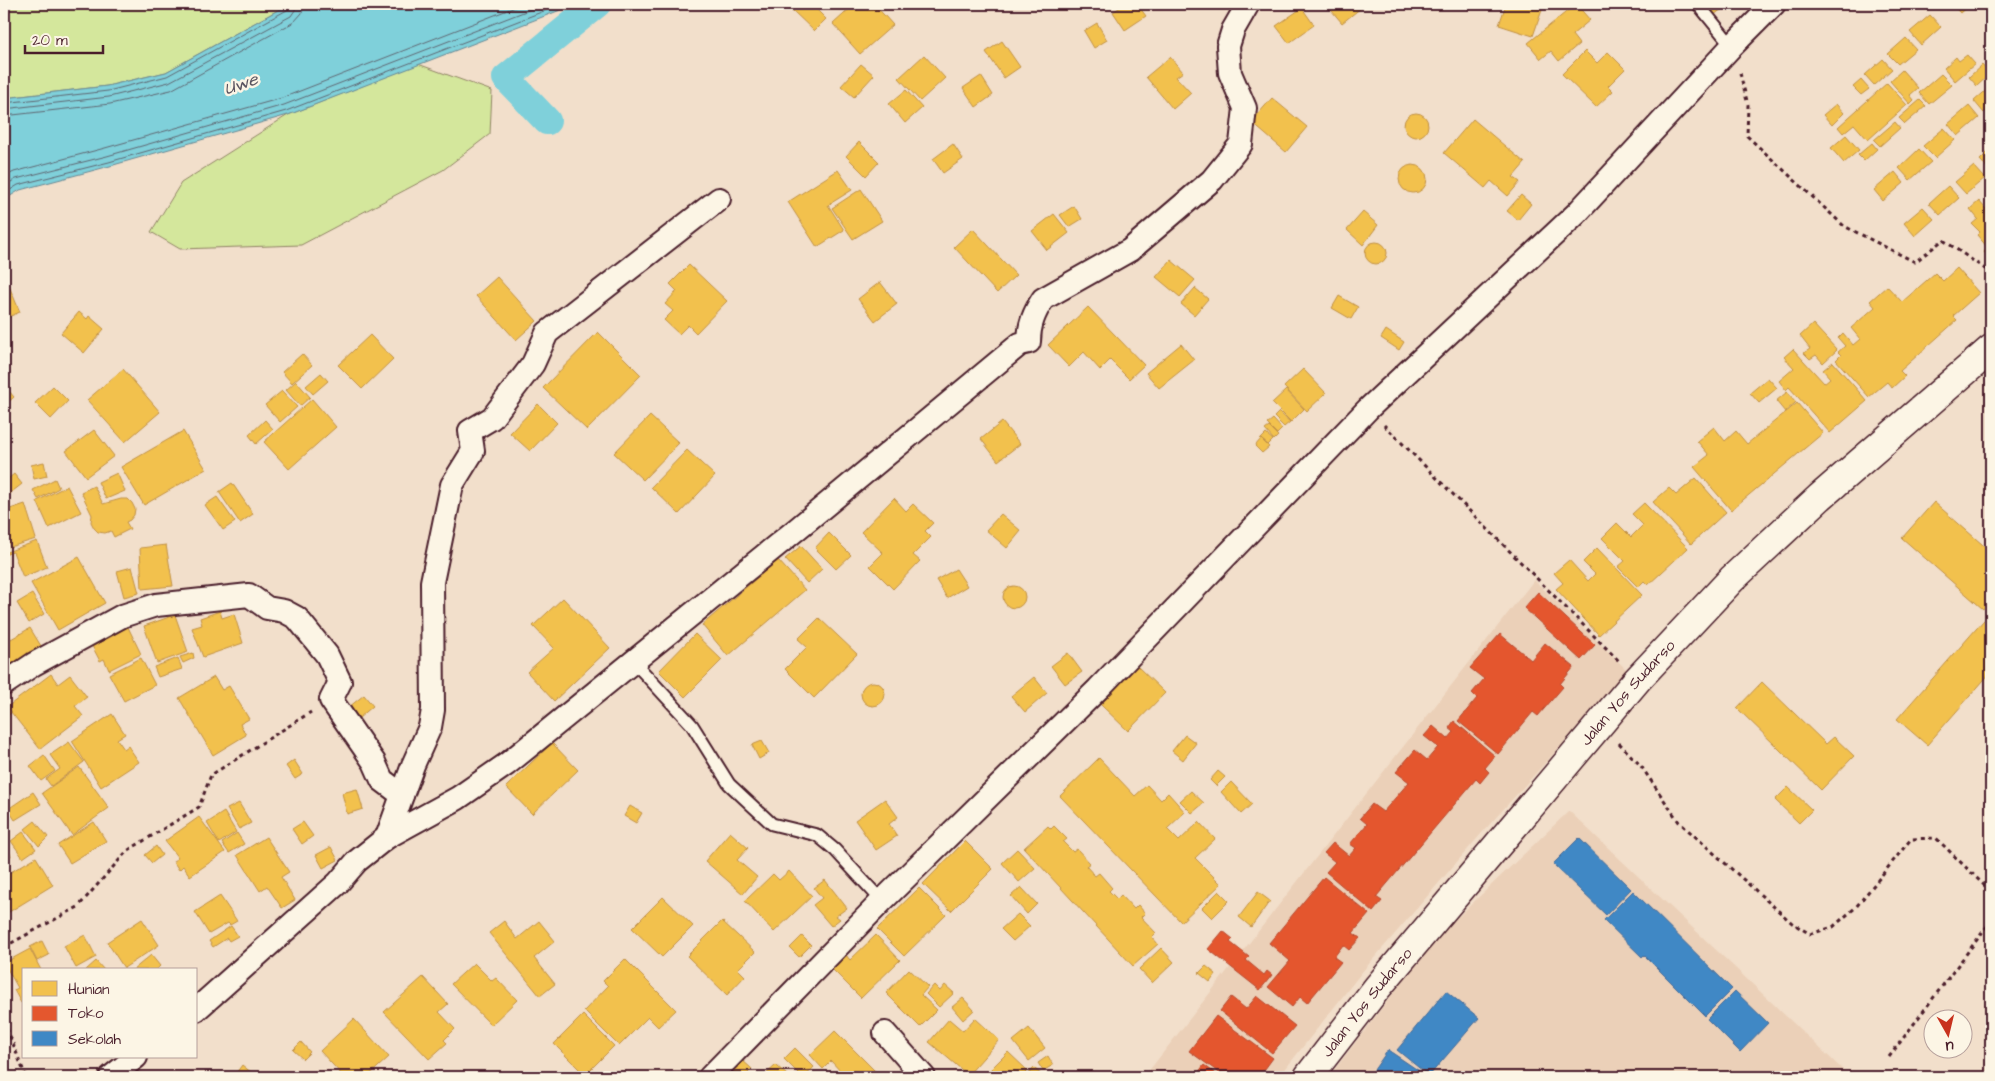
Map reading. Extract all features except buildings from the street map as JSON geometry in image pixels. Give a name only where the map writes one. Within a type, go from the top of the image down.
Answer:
[{"type":"main road","name":"Jalan Yos Sudarso","points":[[1308,1077],[1377,988],[1637,680],[1732,579],[1814,503],[1991,349]]},
{"type":"street","points":[[198,1008],[338,883],[357,861],[387,837],[458,798],[507,764],[797,529],[1020,344],[1029,342],[1029,329],[1036,310],[1043,299],[1130,250],[1212,180],[1241,144],[1245,108],[1230,73],[1228,46],[1233,30],[1248,4]]},
{"type":"street","points":[[710,1077],[882,901],[1098,690],[1368,409],[1576,214],[1732,46],[1774,4]]},
{"type":"street","points":[[387,837],[430,726],[433,710],[432,582],[452,485],[473,451],[470,431],[492,418],[533,364],[547,333],[719,199]]},
{"type":"street","points":[[4,684],[34,664],[122,616],[156,605],[249,595],[267,608],[284,611],[297,618],[327,655],[340,682],[331,700],[374,762],[382,780],[402,795]]},
{"type":"street","points":[[885,1033],[924,1077]]},
{"type":"street","points":[[111,1077],[135,1058]]},
{"type":"lane","points":[[1698,4],[1732,46]]},
{"type":"lane","points":[[633,661],[692,725],[729,784],[772,824],[817,835],[835,850],[882,901]]},
{"type":"path","points":[[1732,46],[1748,105],[1747,136],[1844,226],[1915,262],[1943,240],[1991,273]]},
{"type":"path","points":[[1368,409],[1637,680]]},
{"type":"path","points":[[4,947],[78,907],[127,851],[198,807],[211,775],[331,700]]},
{"type":"path","points":[[1600,724],[1641,766],[1679,822],[1792,923],[1810,934],[1833,927],[1856,907],[1911,839],[1936,838],[1991,892]]},
{"type":"path","points":[[1889,1057],[1991,921]]},
{"type":"path","points":[[4,1021],[26,1077]]},
{"type":"shaded area","points":[[1534,580],[1628,671],[1481,834],[1362,972],[1279,1077],[1144,1077]]},
{"type":"shaded area","points":[[1569,811],[1843,1070],[1838,1077],[1329,1077],[1436,938]]},
{"type":"green space","points":[[4,4],[289,4],[166,72],[107,86],[4,98]]},
{"type":"green space","points":[[418,64],[492,91],[490,134],[443,170],[301,245],[180,249],[151,232],[181,183],[288,115]]},
{"type":"water","name":"Uwe","points":[[289,4],[576,4],[288,115],[20,190],[4,200],[4,98],[107,86],[166,72]]},
{"type":"waterway","points":[[547,121],[506,78],[597,4]]}]
